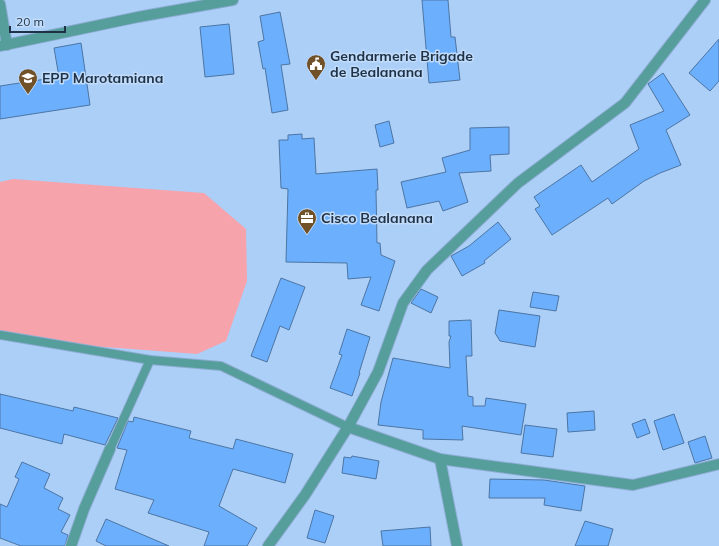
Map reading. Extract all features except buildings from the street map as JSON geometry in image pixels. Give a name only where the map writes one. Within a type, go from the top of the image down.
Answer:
[{"type":"street","points":[[0,4],[4,46],[138,17],[233,0]]},
{"type":"street","points":[[268,546],[305,495],[348,427],[378,372],[403,303],[428,270],[518,183],[625,103],[705,0]]},
{"type":"street","points":[[348,427],[440,459],[633,485],[719,464]]},
{"type":"street","points":[[71,546],[84,509],[110,449]]},
{"type":"street","points":[[440,459],[457,546]]},
{"type":"lane","points":[[0,335],[150,360],[221,366],[348,427]]},
{"type":"lane","points":[[110,449],[150,360]]},
{"type":"shaded area","points":[[13,179],[204,193],[246,229],[247,281],[226,341],[197,354],[0,339],[0,182]]},
{"type":"place","name":"Gendarmerie Brigade de Bealanana","points":[[316,81]]},
{"type":"place","name":"EPP Marotamiana","points":[[28,95]]},
{"type":"place","name":"Cisco Bealanana","points":[[307,235]]}]
